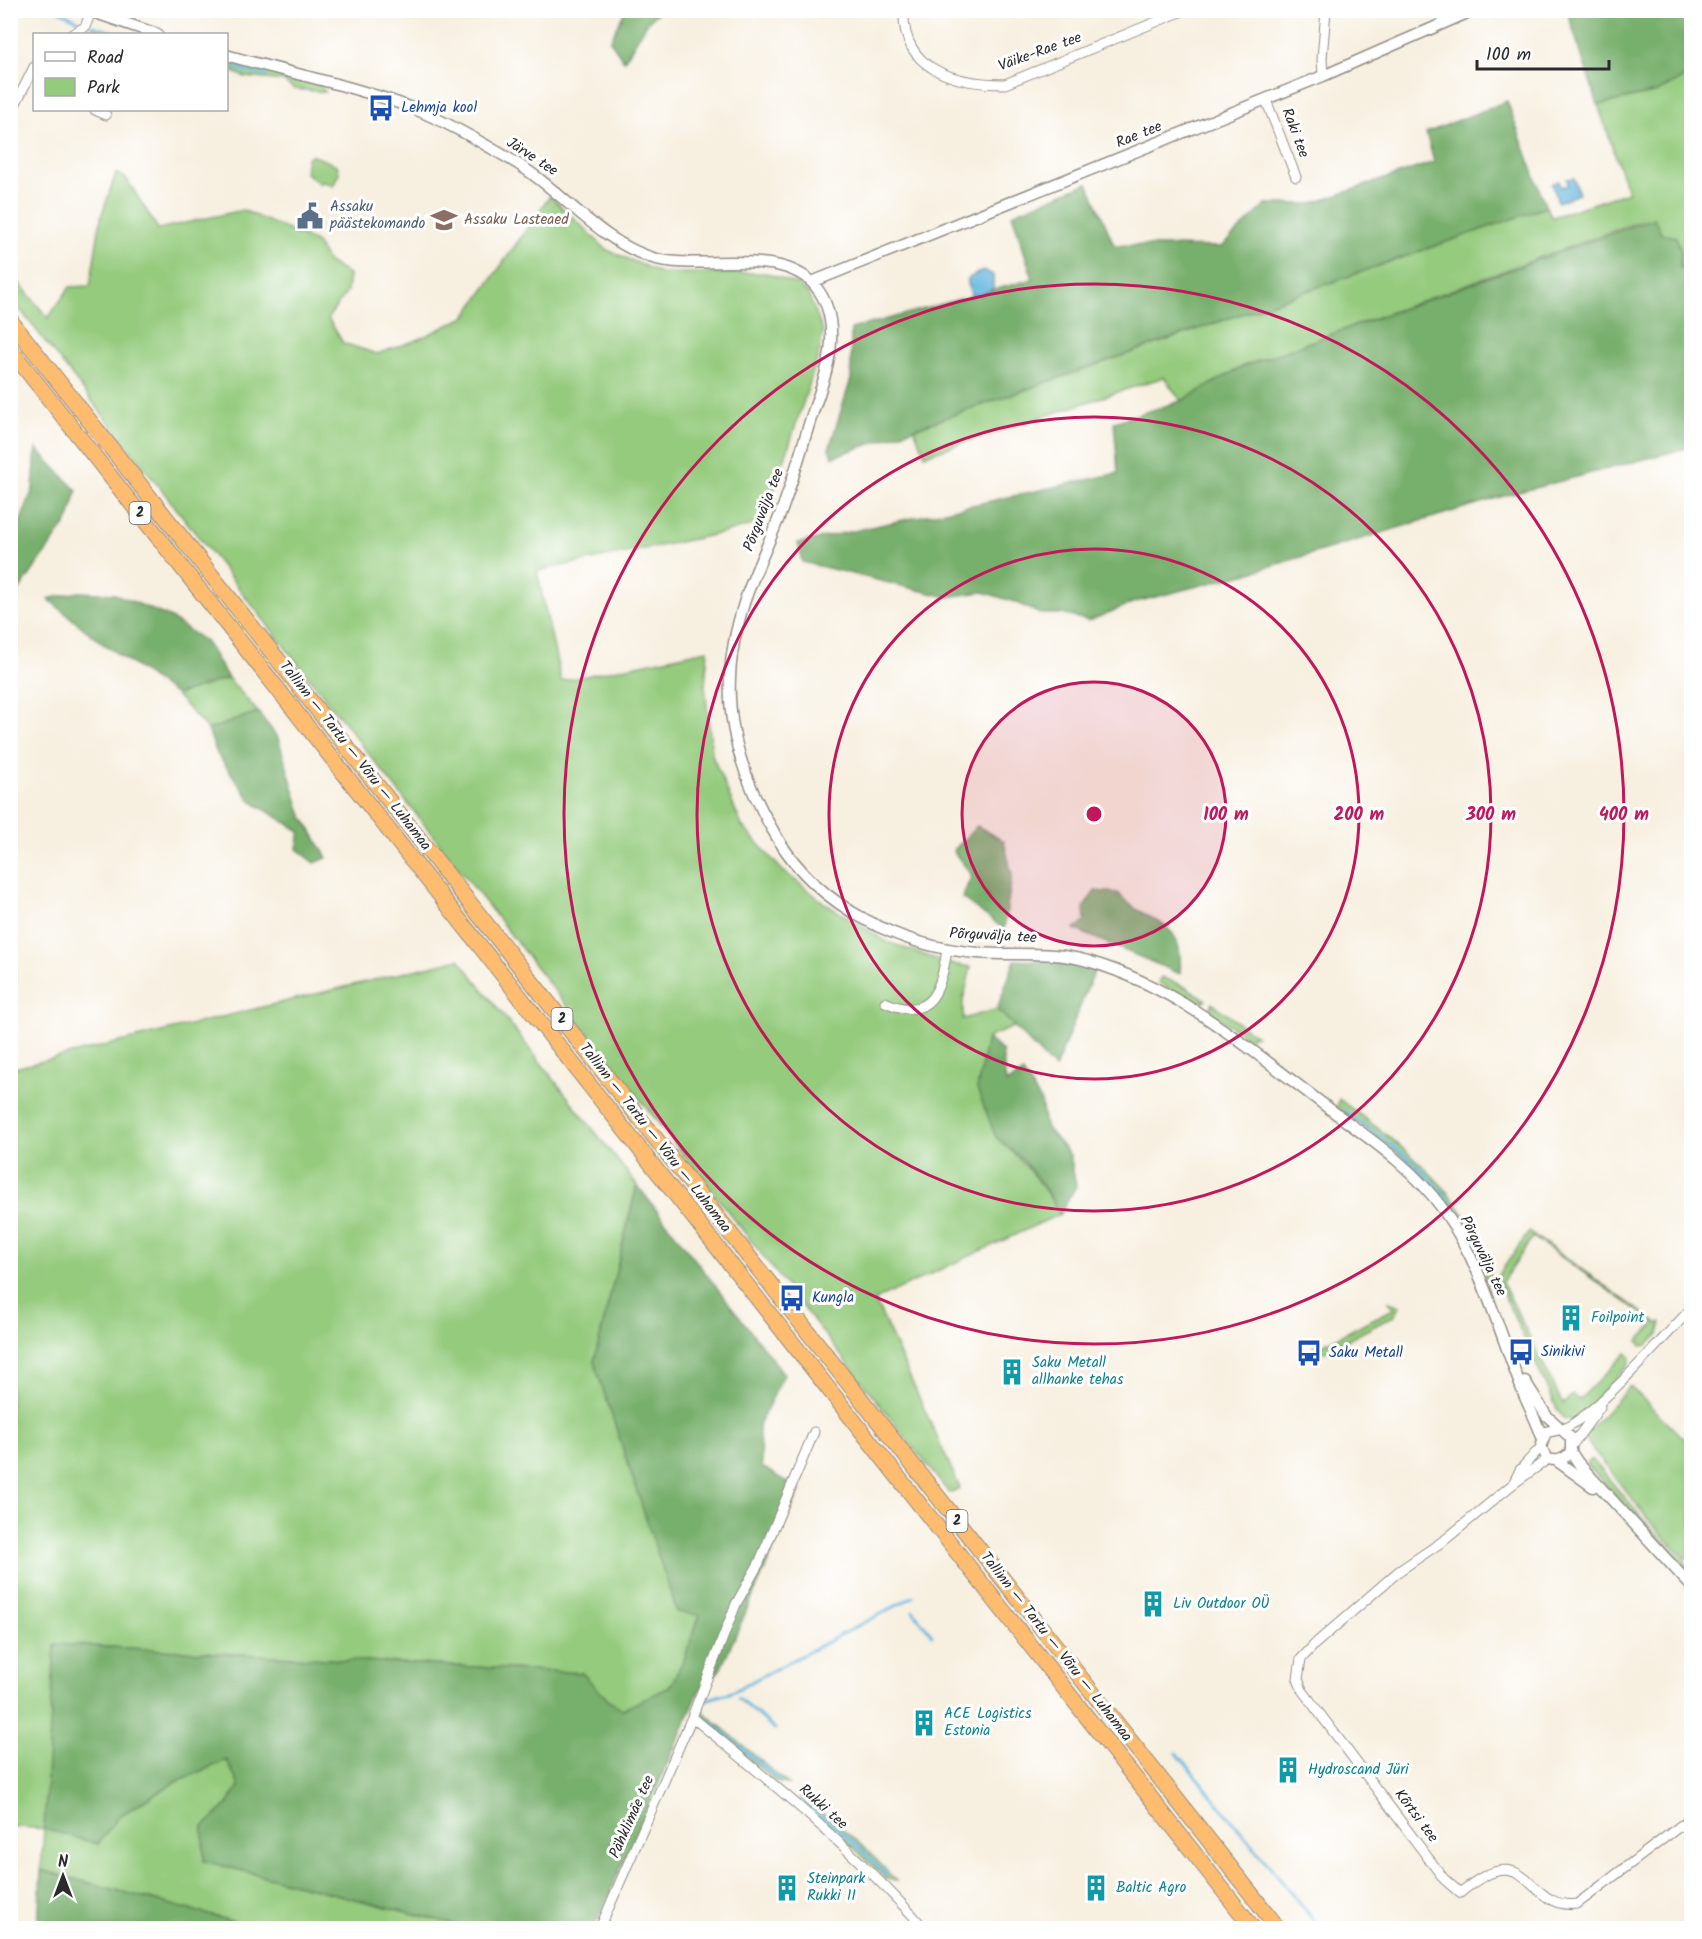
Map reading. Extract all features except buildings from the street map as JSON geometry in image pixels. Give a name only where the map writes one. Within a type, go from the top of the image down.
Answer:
[{"type":"highway","name":"Tallinn — Tartu — Võru — Luhamaa","points":[[10,320],[1278,1929]]},
{"type":"highway","name":"Tallinn — Tartu — Võru — Luhamaa","points":[[10,349],[1253,1929]]},
{"type":"street","name":"Väike-Rae tee","points":[[904,10],[903,30],[908,43],[929,68],[962,79],[997,84],[1005,84],[1185,10]]},
{"type":"street","points":[[1323,76],[1326,10]]},
{"type":"street","name":"Rae tee","points":[[812,282],[1266,100],[1474,10]]},
{"type":"street","points":[[74,33],[85,27],[89,11],[154,33]]},
{"type":"street","name":"Järve tee","points":[[228,56],[389,100],[451,126],[519,164],[608,235],[648,256],[689,263],[764,263],[794,270],[812,282]]},
{"type":"street","points":[[10,115],[33,73]]},
{"type":"street","name":"Raki tee","points":[[1266,100],[1296,177]]},
{"type":"street","points":[[97,111],[106,115]]},
{"type":"street","name":"Põrguvälja tee","points":[[812,282],[830,317],[830,354],[782,512],[751,584],[736,629],[729,683],[732,723],[738,751],[758,803],[779,841],[798,865],[830,895],[858,915],[896,934],[947,950],[1047,954],[1095,963],[1171,996],[1218,1025],[1374,1142],[1425,1186],[1461,1240],[1511,1356],[1542,1442]]},
{"type":"street","points":[[885,1002],[899,1008],[909,1008],[932,998],[939,988],[947,950]]},
{"type":"street","points":[[1612,1501],[1552,1460],[1542,1442],[1546,1432],[1574,1425],[1615,1387],[1692,1308]]},
{"type":"street","name":"Põrguvälja tee","points":[[1511,1356],[1546,1415],[1561,1429]]},
{"type":"street","points":[[1552,1460],[1572,1448],[1615,1387]]},
{"type":"street","points":[[1561,1429],[1571,1438],[1572,1448],[1612,1501],[1692,1587]]},
{"type":"street","name":"Pähklimäe tee","points":[[600,1929],[692,1717],[736,1604],[759,1563],[814,1432]]},
{"type":"street","name":"Kõrtsi tee","points":[[1513,1484],[1520,1470],[1542,1442]]},
{"type":"street","name":"Kõrtsi tee","points":[[1552,1460],[1513,1484],[1446,1539],[1399,1571],[1316,1643],[1301,1659],[1298,1679],[1302,1690],[1444,1879],[1460,1893],[1480,1877],[1495,1871],[1510,1871],[1525,1876],[1556,1903],[1565,1906],[1577,1904],[1684,1826],[1692,1817]]},
{"type":"street","name":"Rukki tee","points":[[692,1717],[824,1827],[891,1892],[924,1929]]},
{"type":"green space","points":[[625,11],[660,11],[648,21],[624,61],[610,41]]},
{"type":"green space","points":[[1567,11],[1691,11],[1691,74],[1657,92],[1598,105]]},
{"type":"green space","points":[[234,64],[319,85],[326,92],[294,89],[283,81],[245,77],[231,71]]},
{"type":"green space","points":[[1691,74],[1691,265],[1679,268],[1681,251],[1645,219],[1244,366],[1181,401],[1164,377],[925,455],[914,429],[1546,207],[1552,217],[1628,192],[1598,105],[1657,92]]},
{"type":"green space","points":[[1507,101],[1546,207],[833,457],[829,449],[851,379],[851,329],[1033,279],[1012,214],[1088,183],[1114,245],[1221,247],[1267,204],[1311,204],[1434,162],[1426,133]]},
{"type":"green space","points":[[311,155],[337,165],[339,173],[333,186],[322,181],[320,184],[305,172],[307,158]]},
{"type":"green space","points":[[116,173],[126,178],[158,229],[243,210],[316,242],[327,261],[349,275],[347,292],[328,318],[343,343],[377,354],[417,340],[465,317],[550,196],[607,250],[661,273],[766,273],[796,284],[808,294],[823,331],[818,357],[764,522],[723,533],[537,571],[561,681],[708,650],[705,686],[712,755],[742,826],[782,870],[826,904],[887,942],[951,964],[971,967],[963,1000],[963,1019],[997,1009],[1016,1026],[987,1038],[996,1137],[1031,1172],[1060,1214],[875,1300],[960,1488],[949,1493],[11,298],[10,272],[48,318],[70,287],[90,286],[101,217]]},
{"type":"green space","points":[[1654,218],[1662,234],[1676,237],[1681,251],[1680,268],[1691,265],[1691,447],[1504,496],[1245,574],[1132,603],[1089,621],[1062,614],[1040,614],[1015,602],[983,592],[947,597],[802,562],[798,543],[1118,473],[1114,422],[1181,401],[1244,366]]},
{"type":"green space","points":[[36,448],[77,491],[69,519],[11,602],[11,534],[16,533],[33,489]]},
{"type":"green space","points":[[79,592],[115,594],[169,617],[206,642],[228,678],[176,695],[99,641],[48,599]]},
{"type":"green space","points":[[228,678],[258,712],[208,730],[176,695]]},
{"type":"green space","points":[[258,712],[278,738],[301,813],[327,858],[315,863],[297,849],[300,831],[252,802],[217,754],[208,730]]},
{"type":"green space","points":[[977,826],[1004,841],[1012,875],[1004,929],[962,898],[972,875],[953,851]]},
{"type":"green space","points":[[1095,891],[1118,893],[1129,904],[1170,931],[1180,954],[1180,974],[1074,929],[1085,921],[1084,907]]},
{"type":"green space","points":[[459,959],[637,1185],[594,1362],[700,1615],[685,1657],[670,1687],[622,1710],[608,1700],[582,1673],[55,1644],[98,1844],[119,1816],[175,1782],[227,1760],[239,1786],[227,1805],[203,1827],[204,1861],[470,1928],[258,1928],[41,1870],[44,1829],[11,1826],[10,1069]]},
{"type":"green space","points":[[1015,960],[1057,962],[1095,969],[1055,1069],[997,1009]]},
{"type":"green space","points":[[1161,977],[1186,987],[1206,1000],[1198,1005],[1158,982]]},
{"type":"green space","points":[[1212,1003],[1256,1036],[1248,1038],[1213,1014],[1210,1011]]},
{"type":"green space","points":[[987,1038],[1002,1051],[1006,1083],[1023,1073],[1041,1101],[1045,1126],[1070,1155],[1076,1186],[1060,1214],[1023,1160],[996,1137],[977,1089]]},
{"type":"green space","points":[[1339,1099],[1405,1150],[1444,1188],[1461,1210],[1475,1234],[1486,1260],[1492,1286],[1490,1287],[1475,1254],[1449,1208],[1427,1180],[1405,1159],[1337,1107]]},
{"type":"green space","points":[[637,1185],[784,1374],[758,1427],[762,1467],[800,1490],[720,1670],[700,1690],[594,1928],[470,1928],[204,1861],[203,1827],[227,1805],[239,1786],[227,1760],[175,1782],[119,1816],[98,1844],[44,1829],[55,1644],[582,1673],[608,1700],[622,1710],[670,1687],[685,1657],[700,1615],[677,1612],[594,1362]]},
{"type":"green space","points":[[1529,1232],[1657,1323],[1662,1323],[1659,1334],[1648,1345],[1641,1346],[1638,1341],[1655,1323],[1533,1237],[1502,1282],[1563,1404],[1572,1395],[1579,1400],[1626,1353],[1631,1357],[1629,1365],[1575,1421],[1563,1418],[1557,1409],[1496,1278]]},
{"type":"green space","points":[[1389,1302],[1400,1306],[1394,1316],[1325,1352],[1313,1350],[1316,1340],[1320,1346],[1393,1309]]},
{"type":"green space","points":[[1630,1386],[1691,1446],[1692,1553],[1686,1559],[1650,1522],[1583,1437]]},
{"type":"green space","points":[[1592,1459],[1647,1524],[1687,1564],[1688,1569],[1685,1570],[1586,1464]]},
{"type":"green space","points":[[699,1708],[788,1784],[776,1782],[701,1718]]},
{"type":"green space","points":[[798,1792],[868,1851],[896,1881],[886,1879],[802,1803]]},
{"type":"green space","points":[[41,1870],[258,1928],[38,1928]]},
{"type":"water","points":[[1574,178],[1579,194],[1558,202],[1552,184],[1559,181],[1561,187],[1568,185],[1567,179]]},
{"type":"water","points":[[983,270],[993,275],[993,289],[980,295],[971,295],[967,279]]},
{"type":"waterway","points":[[57,10],[78,20]]},
{"type":"waterway","points":[[92,26],[116,33]]},
{"type":"waterway","points":[[236,69],[267,76]]},
{"type":"waterway","points":[[1345,1111],[1404,1155],[1436,1185],[1456,1212],[1481,1261]]},
{"type":"waterway","points":[[705,1700],[732,1692],[913,1597]]},
{"type":"waterway","points":[[913,1611],[932,1635]]},
{"type":"waterway","points":[[738,1698],[775,1729]]},
{"type":"waterway","points":[[708,1720],[780,1780]]},
{"type":"waterway","points":[[1177,1753],[1320,1928]]},
{"type":"waterway","points":[[803,1800],[863,1851],[886,1875]]},
{"type":"place","name":"Lehmja kool","points":[[381,108]]},
{"type":"place","name":"Assaku päästekomando","points":[[310,216]]},
{"type":"place","name":"Assaku Lasteaed","points":[[444,220]]},
{"type":"place","name":"Kungla","points":[[792,1298]]},
{"type":"place","name":"Foilpoint","points":[[1571,1318]]},
{"type":"place","name":"Sinikivi","points":[[1521,1352]]},
{"type":"place","name":"Saku Metall","points":[[1309,1353]]},
{"type":"place","name":"Saku Metall allhanke tehas","points":[[1012,1372]]},
{"type":"place","name":"Liv Outdoor OÜ","points":[[1153,1604]]},
{"type":"place","name":"ACE Logistics Estonia","points":[[924,1723]]},
{"type":"place","name":"Hydroscand Jüri","points":[[1288,1770]]},
{"type":"place","name":"Steinpark Rukki 11","points":[[787,1888]]},
{"type":"place","name":"Baltic Agro","points":[[1096,1888]]}]
